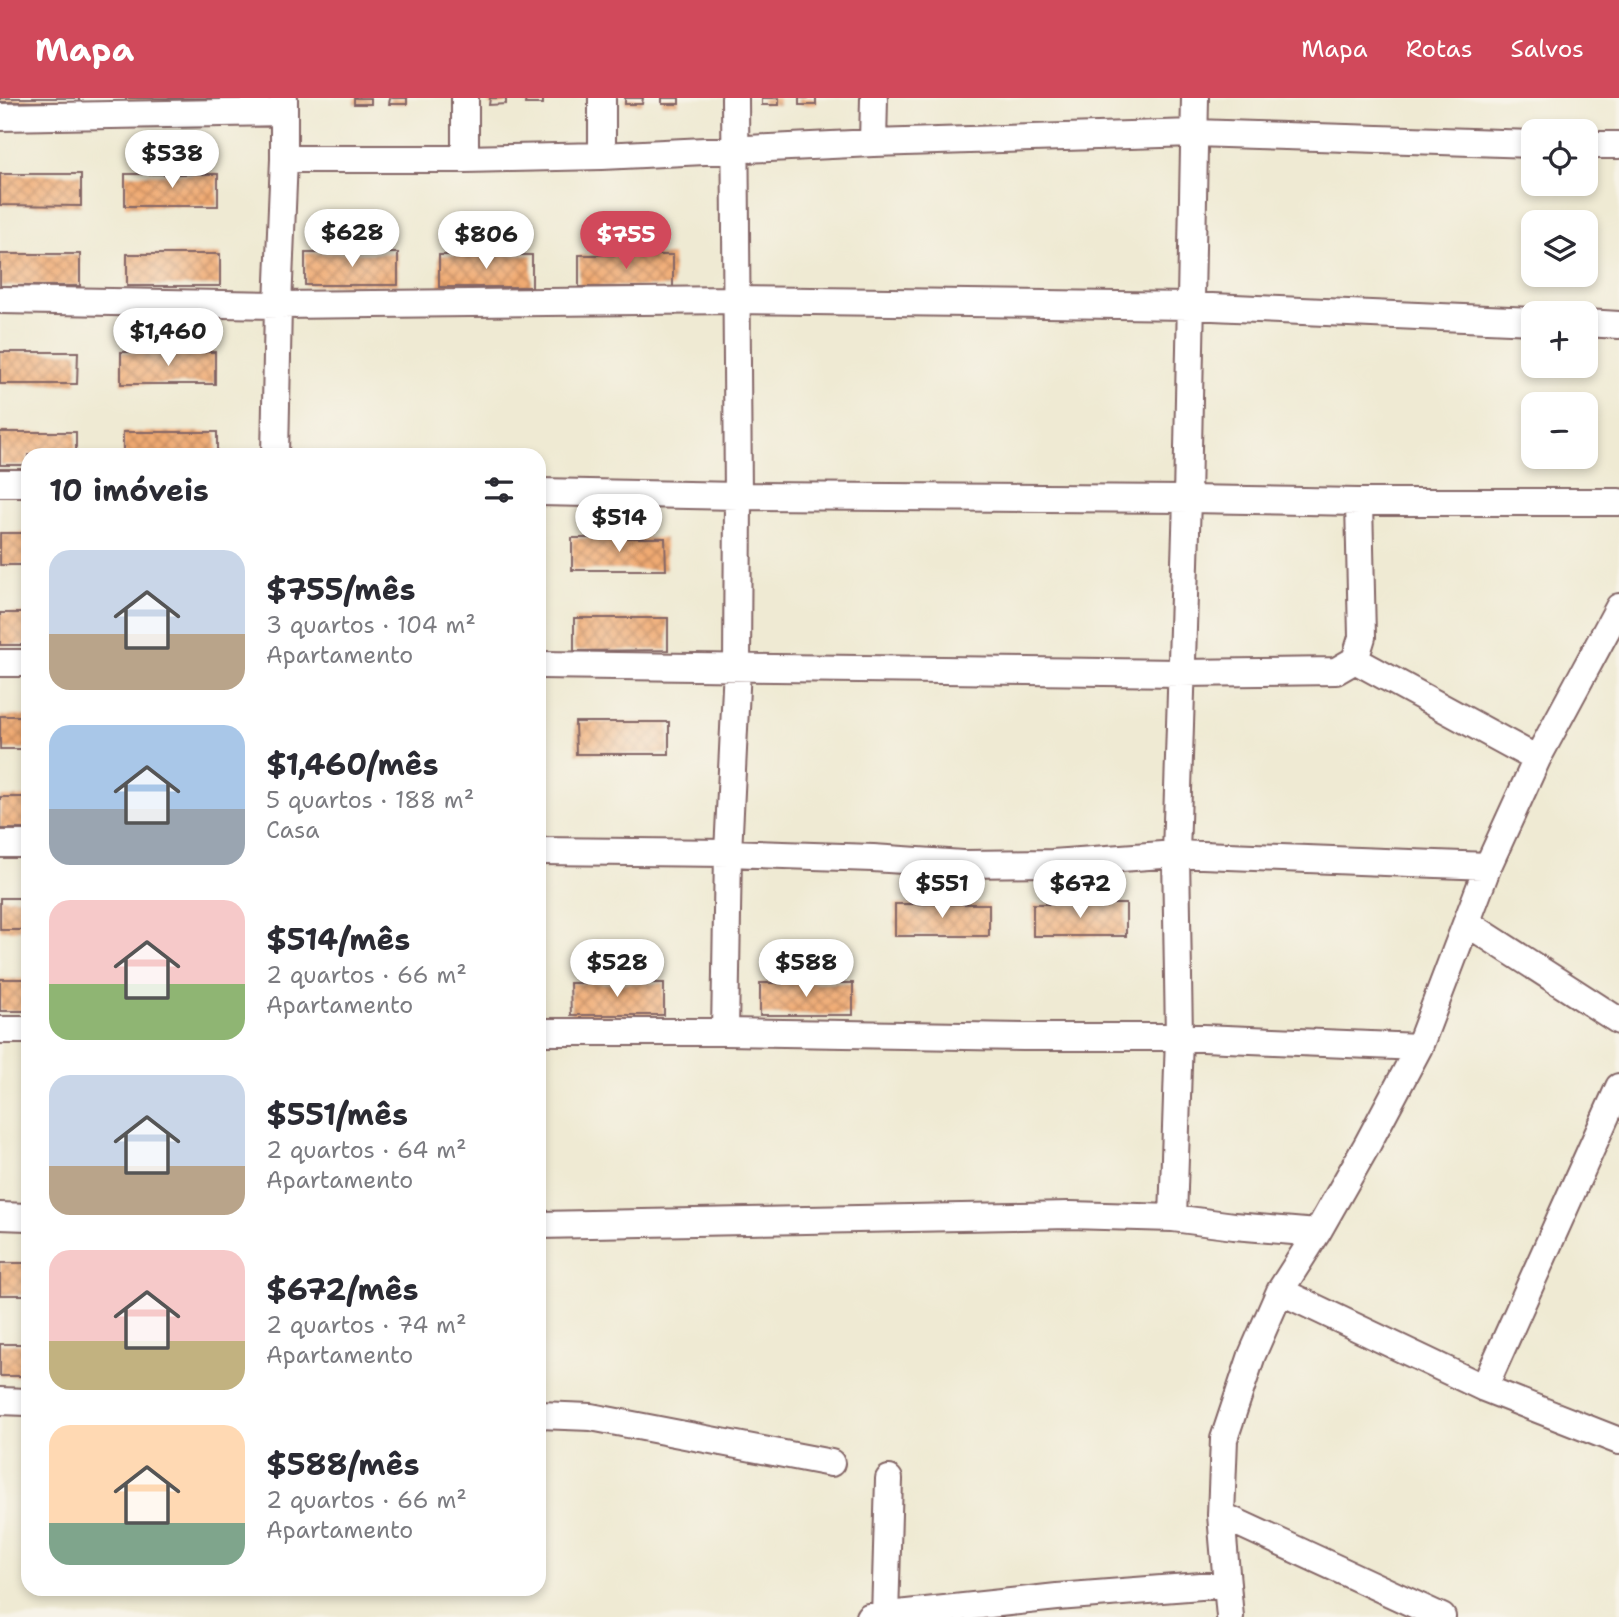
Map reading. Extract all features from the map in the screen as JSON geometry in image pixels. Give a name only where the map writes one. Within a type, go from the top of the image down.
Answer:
[{"type":"street","points":[[465,98],[465,159]]},
{"type":"street","points":[[602,98],[602,156]]},
{"type":"street","points":[[725,1032],[728,853],[737,667],[735,98]]},
{"type":"street","points":[[873,143],[874,98]]},
{"type":"street","points":[[1173,1218],[1179,1037],[1176,853],[1195,98]]},
{"type":"street","points":[[0,117],[284,105],[275,448]]},
{"type":"street","points":[[284,159],[602,156],[873,143],[1194,133],[1521,144]]},
{"type":"street","points":[[1598,145],[1619,145]]},
{"type":"street","points":[[0,300],[278,305],[736,300],[1190,306],[1521,320]]},
{"type":"street","points":[[1598,324],[1619,325]]},
{"type":"street","points":[[0,483],[21,483]]},
{"type":"street","points":[[546,492],[1359,502],[1619,502]]},
{"type":"street","points":[[546,666],[1181,673],[1336,671],[1355,660],[1362,637],[1359,502]]},
{"type":"street","points":[[1230,1617],[1221,1515],[1224,1439],[1252,1355],[1280,1291],[1317,1233],[1419,1047],[1488,866],[1537,759],[1619,607]]},
{"type":"street","points":[[1355,660],[1537,759]]},
{"type":"street","points":[[0,663],[21,663]]},
{"type":"street","points":[[0,844],[21,844]]},
{"type":"street","points":[[546,851],[728,853],[963,863],[1052,863],[1176,853],[1488,866]]},
{"type":"street","points":[[1467,923],[1619,1021]]},
{"type":"street","points":[[0,1030],[21,1030]]},
{"type":"street","points":[[546,1032],[1179,1037],[1419,1047]]},
{"type":"street","points":[[1484,1388],[1619,1087]]},
{"type":"street","points":[[546,1224],[1070,1215],[1173,1218],[1317,1233]]},
{"type":"street","points":[[0,1216],[21,1217]]},
{"type":"street","points":[[1280,1291],[1484,1388],[1619,1441]]},
{"type":"street","points":[[0,1401],[21,1402]]},
{"type":"street","points":[[546,1415],[591,1417],[831,1463]]},
{"type":"street","points":[[889,1479],[879,1616],[1057,1597],[1227,1584]]},
{"type":"street","points":[[1221,1515],[1442,1617]]},
{"type":"building","points":[[0,98],[79,98],[79,102],[0,102]]},
{"type":"building","points":[[126,98],[220,98],[220,102],[126,102]]},
{"type":"building","points":[[354,98],[371,98],[371,104],[354,104]]},
{"type":"building","points":[[390,98],[407,98],[407,104],[389,104]]},
{"type":"building","points":[[490,98],[506,98],[506,104],[489,105]]},
{"type":"building","points":[[526,98],[543,98],[543,104],[525,104]]},
{"type":"building","points":[[625,98],[643,98],[642,104],[625,104]]},
{"type":"building","points":[[662,98],[679,98],[679,104],[662,104]]},
{"type":"building","points":[[762,98],[779,98],[779,105],[762,105]]},
{"type":"building","points":[[799,98],[816,98],[816,105],[799,105]]},
{"type":"building","points":[[0,174],[81,174],[81,206],[0,205]]},
{"type":"building","points":[[125,174],[218,174],[218,206],[125,206]]},
{"type":"building","points":[[305,253],[398,253],[398,285],[305,285]]},
{"type":"building","points":[[0,254],[80,254],[80,286],[0,286]]},
{"type":"building","points":[[127,254],[220,254],[220,286],[127,286]]},
{"type":"building","points":[[439,255],[532,255],[532,287],[439,287]]},
{"type":"building","points":[[579,255],[673,255],[673,287],[579,287]]},
{"type":"building","points":[[0,352],[78,352],[77,384],[0,384]]},
{"type":"building","points":[[121,352],[215,352],[215,384],[121,384]]},
{"type":"building","points":[[0,432],[76,432],[76,448],[21,448],[21,465],[0,465]]},
{"type":"building","points":[[123,432],[217,432],[217,448],[123,448]]},
{"type":"building","points":[[0,533],[21,533],[21,565],[0,565]]},
{"type":"building","points":[[572,538],[665,538],[666,570],[572,570]]},
{"type":"building","points":[[0,613],[21,613],[21,645],[0,645]]},
{"type":"building","points":[[574,618],[668,618],[668,650],[574,651]]},
{"type":"building","points":[[0,716],[21,716],[21,749],[0,749]]},
{"type":"building","points":[[575,722],[669,722],[669,754],[576,754]]},
{"type":"building","points":[[0,797],[21,797],[21,829],[0,829]]},
{"type":"building","points":[[0,898],[21,898],[21,930],[0,930]]},
{"type":"building","points":[[895,904],[989,904],[989,936],[895,936]]},
{"type":"building","points":[[1033,904],[1126,904],[1126,936],[1033,936]]},
{"type":"building","points":[[0,979],[21,979],[21,1011],[0,1011]]},
{"type":"building","points":[[570,983],[664,983],[664,1015],[571,1015]]},
{"type":"building","points":[[760,983],[853,983],[853,1015],[760,1015]]},
{"type":"building","points":[[0,1263],[21,1263],[21,1295],[0,1295]]},
{"type":"building","points":[[0,1344],[21,1344],[21,1376],[0,1376]]}]
